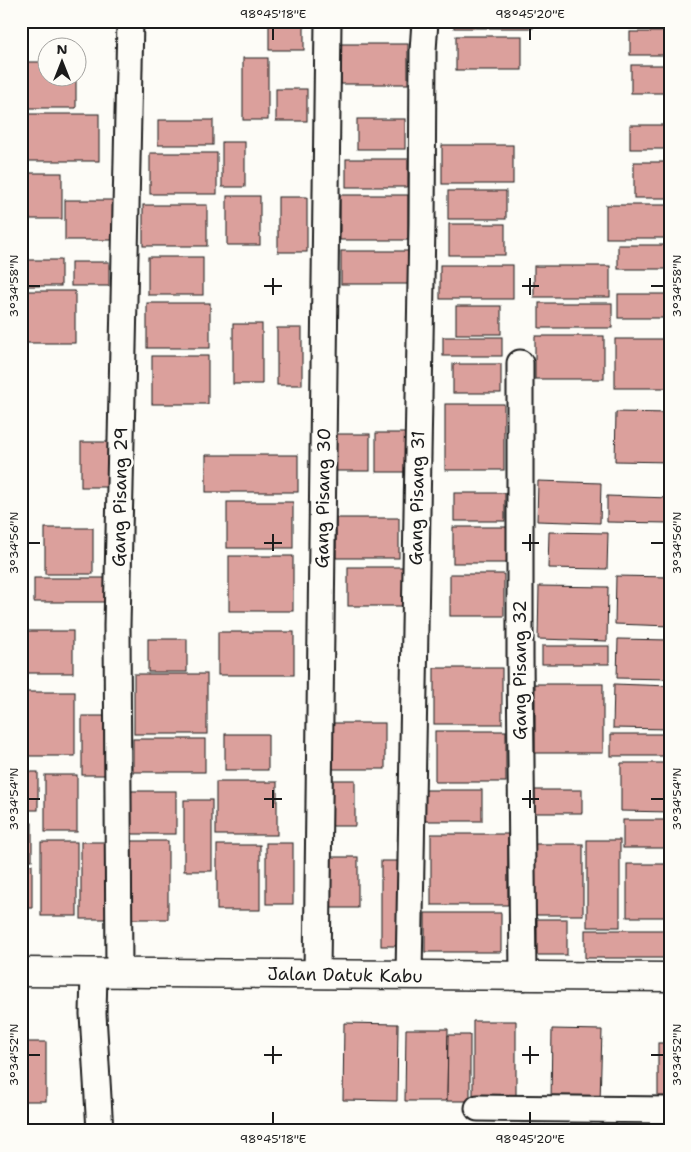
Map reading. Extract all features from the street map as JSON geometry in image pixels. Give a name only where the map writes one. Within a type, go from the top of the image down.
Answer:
[{"type":"street","name":"Gang Pisang 29","points":[[100,1131],[93,1014],[106,973],[117,626],[130,21]]},
{"type":"street","name":"Gang Pisang 30","points":[[317,974],[328,21]]},
{"type":"street","name":"Gang Pisang 31","points":[[409,975],[424,22]]},
{"type":"street","name":"Gang Pisang 32","points":[[520,363],[523,977]]},
{"type":"street","name":"Jalan Datuk Kabu","points":[[21,972],[670,977]]},
{"type":"street","points":[[478,1108],[670,1110]]},
{"type":"building","points":[[269,21],[304,21],[304,50],[269,50]]},
{"type":"building","points":[[454,21],[533,21],[533,28],[454,28]]},
{"type":"building","points":[[630,32],[670,32],[670,55],[630,55]]},
{"type":"building","points":[[456,36],[522,36],[522,70],[456,70]]},
{"type":"building","points":[[341,44],[408,44],[408,84],[341,84]]},
{"type":"building","points":[[243,58],[268,58],[268,120],[243,120]]},
{"type":"building","points":[[21,62],[38,62],[38,88],[76,88],[76,108],[21,108]]},
{"type":"building","points":[[631,65],[670,65],[670,93],[631,93]]},
{"type":"building","points":[[276,89],[307,89],[307,121],[276,121]]},
{"type":"building","points":[[21,114],[99,114],[99,161],[21,161]]},
{"type":"building","points":[[357,119],[405,119],[405,149],[357,149]]},
{"type":"building","points":[[158,120],[213,120],[213,145],[158,145]]},
{"type":"building","points":[[630,125],[670,125],[670,149],[630,149]]},
{"type":"building","points":[[222,142],[245,142],[245,187],[222,187]]},
{"type":"building","points":[[442,145],[513,145],[513,184],[442,184]]},
{"type":"building","points":[[150,153],[217,153],[217,194],[150,194]]},
{"type":"building","points":[[346,159],[408,159],[408,187],[346,187]]},
{"type":"building","points":[[634,162],[670,162],[670,198],[634,198]]},
{"type":"building","points":[[21,173],[62,173],[62,219],[21,219]]},
{"type":"building","points":[[448,191],[506,191],[506,219],[448,219]]},
{"type":"building","points":[[340,195],[408,195],[408,240],[340,240]]},
{"type":"building","points":[[227,196],[260,196],[260,245],[227,245]]},
{"type":"building","points":[[278,197],[307,197],[307,252],[278,252]]},
{"type":"building","points":[[65,200],[114,200],[114,240],[65,240]]},
{"type":"building","points":[[143,205],[207,205],[207,246],[143,246]]},
{"type":"building","points":[[606,205],[670,205],[670,238],[606,238]]},
{"type":"building","points":[[449,224],[505,224],[505,255],[449,255]]},
{"type":"building","points":[[618,245],[670,245],[670,269],[618,269]]},
{"type":"building","points":[[341,251],[415,251],[415,284],[341,284]]},
{"type":"building","points":[[148,257],[203,257],[203,295],[148,295]]},
{"type":"building","points":[[21,260],[61,260],[61,286],[21,286]]},
{"type":"building","points":[[71,262],[109,262],[109,286],[71,286]]},
{"type":"building","points":[[440,265],[513,265],[513,299],[440,299]]},
{"type":"building","points":[[534,266],[610,266],[610,297],[534,297]]},
{"type":"building","points":[[21,291],[75,291],[75,343],[21,343]]},
{"type":"building","points":[[618,294],[670,294],[670,318],[618,318]]},
{"type":"building","points":[[147,303],[210,303],[210,348],[147,348]]},
{"type":"building","points":[[539,303],[612,303],[612,328],[539,328]]},
{"type":"building","points":[[456,306],[501,306],[501,334],[456,334]]},
{"type":"building","points":[[233,324],[262,324],[262,384],[233,384]]},
{"type":"building","points":[[277,328],[302,328],[302,385],[277,385]]},
{"type":"building","points":[[535,336],[604,336],[604,379],[535,379]]},
{"type":"building","points":[[443,337],[502,337],[502,356],[443,356]]},
{"type":"building","points":[[615,339],[670,339],[670,388],[615,388]]},
{"type":"building","points":[[152,356],[208,356],[208,404],[152,404]]},
{"type":"building","points":[[453,364],[501,364],[501,393],[453,393]]},
{"type":"building","points":[[445,404],[504,404],[504,470],[445,470]]},
{"type":"building","points":[[616,412],[670,413],[670,462],[615,461]]},
{"type":"building","points":[[376,433],[409,433],[409,472],[376,472]]},
{"type":"building","points":[[335,434],[370,434],[370,471],[335,471]]},
{"type":"building","points":[[81,442],[113,442],[113,487],[81,487]]},
{"type":"building","points":[[206,455],[298,455],[298,492],[206,492]]},
{"type":"building","points":[[538,481],[601,483],[600,523],[537,521]]},
{"type":"building","points":[[454,493],[505,493],[505,521],[454,521]]},
{"type":"building","points":[[607,496],[670,498],[669,523],[607,522]]},
{"type":"building","points":[[227,502],[293,502],[293,548],[227,548]]},
{"type":"building","points":[[336,518],[399,518],[399,558],[336,558]]},
{"type":"building","points":[[453,527],[507,527],[507,563],[453,563]]},
{"type":"building","points":[[45,528],[93,528],[93,574],[45,574]]},
{"type":"building","points":[[549,532],[608,533],[607,569],[548,568]]},
{"type":"building","points":[[229,556],[293,556],[293,611],[229,611]]},
{"type":"building","points":[[348,567],[403,567],[403,606],[348,606]]},
{"type":"building","points":[[450,574],[504,574],[504,616],[450,616]]},
{"type":"building","points":[[616,576],[670,577],[670,626],[615,624]]},
{"type":"building","points":[[34,578],[105,578],[105,602],[34,602]]},
{"type":"building","points":[[539,586],[608,587],[607,641],[538,639]]},
{"type":"building","points":[[21,631],[73,631],[73,673],[21,673]]},
{"type":"building","points":[[218,632],[294,632],[294,675],[218,675]]},
{"type":"building","points":[[148,639],[187,639],[187,672],[148,672]]},
{"type":"building","points":[[618,639],[670,640],[670,679],[617,678]]},
{"type":"building","points":[[542,646],[609,646],[609,664],[542,664]]},
{"type":"building","points":[[434,668],[502,668],[502,724],[434,724]]},
{"type":"building","points":[[134,674],[207,674],[207,734],[134,734]]},
{"type":"building","points":[[535,684],[603,684],[603,753],[535,753]]},
{"type":"building","points":[[614,684],[670,686],[670,729],[613,728]]},
{"type":"building","points":[[21,692],[75,692],[75,756],[21,756]]},
{"type":"building","points":[[82,716],[110,716],[110,775],[82,775]]},
{"type":"building","points":[[328,723],[385,723],[385,769],[328,769]]},
{"type":"building","points":[[435,731],[506,731],[506,782],[435,782]]},
{"type":"building","points":[[225,734],[268,734],[268,770],[225,770]]},
{"type":"building","points":[[611,734],[670,734],[670,756],[611,756]]},
{"type":"building","points":[[133,739],[205,739],[205,772],[133,772]]},
{"type":"building","points":[[621,763],[670,763],[670,812],[621,811]]},
{"type":"building","points":[[21,772],[38,772],[38,810],[21,810]]},
{"type":"building","points":[[45,775],[77,775],[77,832],[45,832]]},
{"type":"building","points":[[325,780],[355,780],[355,826],[325,826]]},
{"type":"building","points":[[216,782],[277,782],[277,835],[216,835]]},
{"type":"building","points":[[423,790],[482,790],[482,821],[423,821]]},
{"type":"building","points":[[534,790],[582,790],[582,813],[534,813]]},
{"type":"building","points":[[127,791],[176,791],[176,834],[127,834]]},
{"type":"building","points":[[184,800],[212,800],[212,871],[184,871]]},
{"type":"building","points":[[623,820],[670,820],[670,848],[623,848]]},
{"type":"building","points":[[21,823],[32,823],[32,860],[21,860]]},
{"type":"building","points":[[431,834],[508,834],[508,905],[431,905]]},
{"type":"building","points":[[587,840],[620,840],[620,927],[587,927]]},
{"type":"building","points":[[128,841],[168,841],[168,919],[128,919]]},
{"type":"building","points":[[41,842],[77,842],[77,916],[41,916]]},
{"type":"building","points":[[81,842],[116,842],[116,919],[81,919]]},
{"type":"building","points":[[266,843],[293,843],[293,904],[266,904]]},
{"type":"building","points":[[532,844],[583,844],[583,915],[532,915]]},
{"type":"building","points":[[217,845],[260,845],[260,910],[217,910]]},
{"type":"building","points":[[326,857],[358,857],[358,908],[326,908]]},
{"type":"building","points":[[381,861],[399,861],[399,946],[381,946]]},
{"type":"building","points":[[627,864],[670,864],[670,917],[627,917]]},
{"type":"building","points":[[21,865],[32,865],[32,908],[21,908]]},
{"type":"building","points":[[425,913],[501,913],[501,952],[425,952]]},
{"type":"building","points":[[537,919],[567,919],[567,955],[537,955]]},
{"type":"building","points":[[585,930],[670,930],[670,958],[585,958]]},
{"type":"building","points":[[473,1021],[516,1021],[516,1099],[473,1098]]},
{"type":"building","points":[[344,1023],[398,1024],[397,1101],[343,1100]]},
{"type":"building","points":[[406,1029],[448,1029],[447,1101],[405,1101]]},
{"type":"building","points":[[552,1029],[602,1030],[600,1103],[551,1102]]},
{"type":"building","points":[[448,1035],[470,1035],[470,1101],[447,1101]]},
{"type":"building","points":[[21,1042],[46,1042],[46,1101],[21,1101]]},
{"type":"building","points":[[658,1043],[670,1043],[670,1101],[658,1101]]},
{"type":"building","points":[[520,1125],[670,1127],[670,1131],[520,1131]]}]
